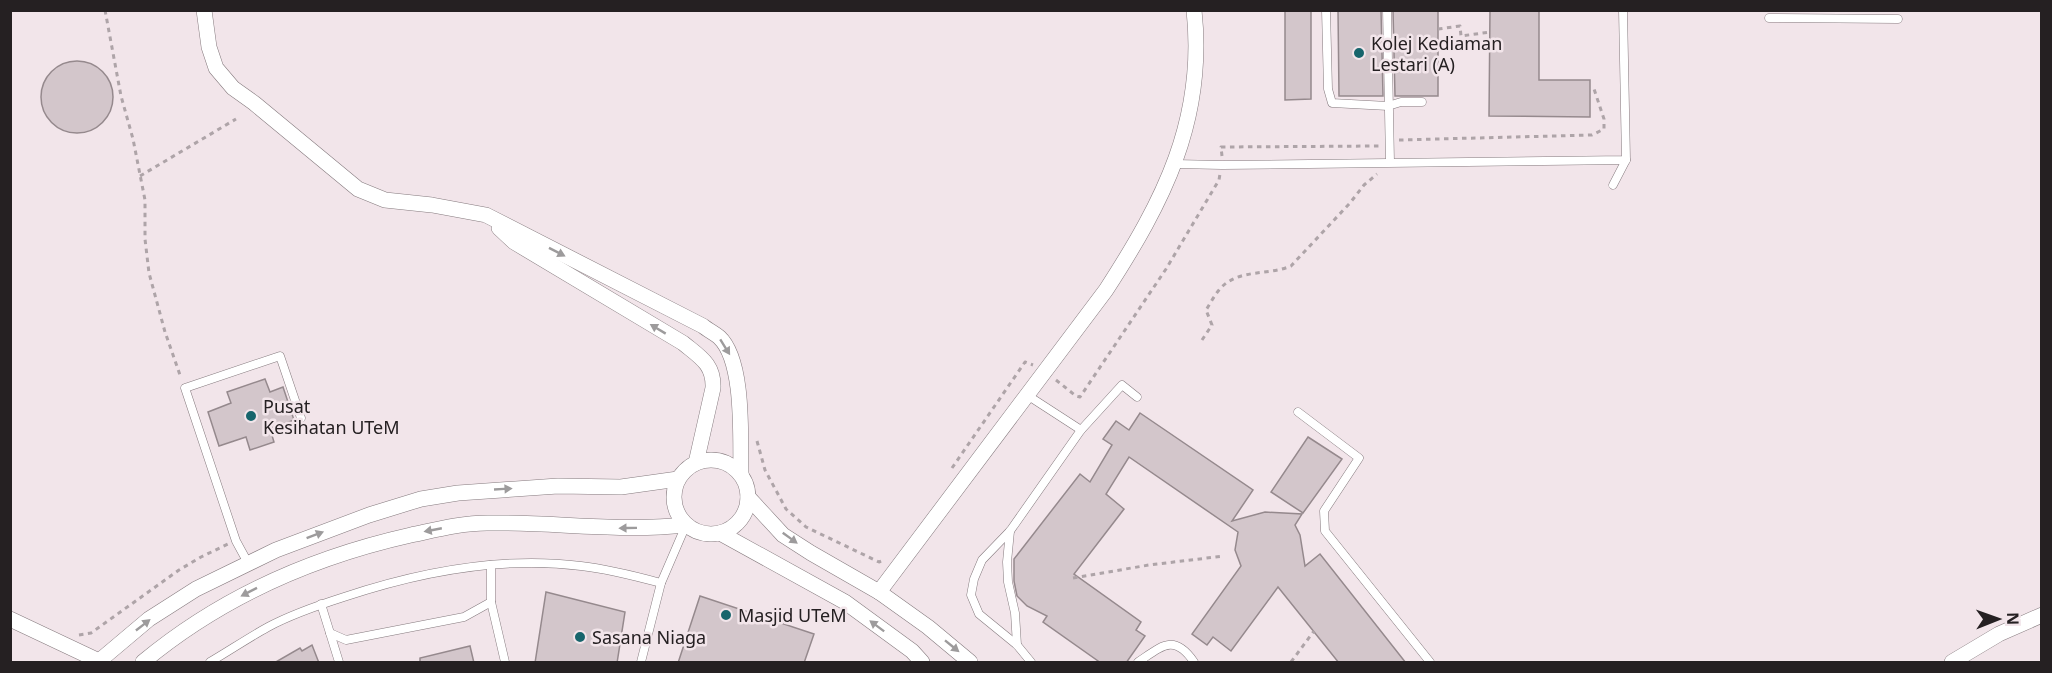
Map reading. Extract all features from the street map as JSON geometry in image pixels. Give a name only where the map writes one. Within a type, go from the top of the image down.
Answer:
[{"type":"street","points":[[204,10],[209,47],[216,68],[233,88],[358,189],[385,200],[432,205],[486,215],[703,326],[720,338],[733,358],[739,394],[741,474]]},
{"type":"street","points":[[879,592],[1106,290],[1139,239],[1160,200],[1175,164],[1188,117],[1195,64],[1194,10]]},
{"type":"street","points":[[486,215],[514,242],[683,343],[706,361],[714,378],[696,463]]},
{"type":"street","points":[[708,459],[720,460],[732,465],[741,474],[747,485],[747,509],[741,520],[732,528],[720,533],[702,533],[686,525],[678,515],[674,503],[674,491],[678,479],[686,469],[696,463],[708,459]]},
{"type":"street","points":[[10,619],[98,662],[149,619],[196,589],[276,550],[369,515],[422,499],[488,490],[558,486],[621,487],[678,479]]},
{"type":"street","points":[[748,497],[783,535],[879,592],[928,627],[970,663]]},
{"type":"street","points":[[146,662],[162,646],[215,610],[250,591],[284,575],[382,542],[438,529],[484,523],[610,529],[686,525]]},
{"type":"street","points":[[720,533],[845,602],[912,651],[922,663]]},
{"type":"street","points":[[1952,663],[1999,634],[2042,615]]},
{"type":"lane","points":[[1326,10],[1328,89],[1332,103],[1388,106],[1401,102],[1422,102]]},
{"type":"lane","points":[[1387,10],[1390,162]]},
{"type":"lane","points":[[1613,185],[1626,159],[1623,10]]},
{"type":"lane","points":[[1769,18],[1807,14],[1898,19]]},
{"type":"lane","points":[[1175,164],[1626,159]]},
{"type":"lane","points":[[248,563],[237,541],[185,388],[280,356],[301,418]]},
{"type":"lane","points":[[1031,663],[1017,645],[979,614],[971,595],[974,579],[982,560],[1010,531],[1081,430],[1122,385],[1137,398]]},
{"type":"lane","points":[[1027,394],[1081,430]]},
{"type":"lane","points":[[1298,412],[1359,458],[1324,511],[1325,531],[1430,663]]},
{"type":"lane","points":[[641,663],[661,583],[686,525]]},
{"type":"lane","points":[[1010,531],[1008,582],[1015,613],[1017,645]]},
{"type":"lane","points":[[210,663],[269,626],[321,604],[418,576],[491,565],[541,564],[580,566],[661,583]]},
{"type":"lane","points":[[491,565],[491,602],[505,663]]},
{"type":"lane","points":[[330,633],[346,640],[464,617],[491,602]]},
{"type":"lane","points":[[321,604],[339,663]]},
{"type":"lane","points":[[1138,663],[1165,646],[1171,645],[1182,648],[1194,663]]},
{"type":"path","points":[[105,10],[121,96],[145,200],[145,239],[149,273],[165,332],[185,388]]},
{"type":"path","points":[[1438,29],[1460,26],[1461,36],[1490,32]]},
{"type":"path","points":[[1395,138],[1399,140],[1592,135],[1604,129],[1604,119],[1594,89]]},
{"type":"path","points":[[140,176],[236,119]]},
{"type":"path","points":[[951,469],[1025,362],[1044,371],[1080,397],[1166,269],[1219,180],[1222,165],[1221,147],[1382,146],[1384,140]]},
{"type":"path","points":[[1202,340],[1212,325],[1206,310],[1220,289],[1235,278],[1254,273],[1278,271],[1291,266],[1364,185],[1390,162]]},
{"type":"path","points":[[756,438],[765,470],[786,509],[806,527],[879,562],[887,558]]},
{"type":"path","points":[[74,635],[81,636],[91,633],[178,570],[201,556],[230,543]]},
{"type":"path","points":[[1073,578],[1149,565],[1224,556]]},
{"type":"path","points":[[1291,663],[1314,632]]},
{"type":"building","points":[[1285,10],[1311,10],[1311,99],[1285,100]]},
{"type":"building","name":"Kolej Kediaman Lestari (A)","points":[[1338,10],[1381,10],[1383,96],[1339,96]]},
{"type":"building","name":"Kolej Kediaman Lestari (A)","points":[[1393,10],[1438,10],[1438,96],[1395,96]]},
{"type":"building","points":[[1490,10],[1539,10],[1539,80],[1590,80],[1590,117],[1489,116]]},
{"type":"building","points":[[77,61],[97,67],[107,77],[113,97],[107,117],[97,127],[77,133],[57,127],[47,117],[41,97],[47,77],[57,67]]},
{"type":"building","name":"Pusat Kesihatan UTeM","points":[[265,379],[270,392],[283,387],[294,420],[270,429],[274,442],[250,450],[246,437],[219,446],[208,412],[231,403],[227,392]]},
{"type":"building","points":[[1140,413],[1253,490],[1232,521],[1265,512],[1302,514],[1295,525],[1300,535],[1305,566],[1320,554],[1406,663],[1339,663],[1278,587],[1231,651],[1213,637],[1207,645],[1192,634],[1241,566],[1235,550],[1238,532],[1129,457],[1106,494],[1124,509],[1074,574],[1141,622],[1136,630],[1145,636],[1126,663],[1101,663],[1043,622],[1047,616],[1027,606],[1017,596],[1014,559],[1080,474],[1090,482],[1112,445],[1103,439],[1116,421],[1129,430]]},
{"type":"building","points":[[1308,437],[1342,459],[1303,513],[1271,492]]},
{"type":"building","name":"Sasana Niaga","points":[[546,592],[625,612],[617,663],[535,663]]},
{"type":"building","name":"Masjid UTeM","points":[[700,596],[814,634],[804,663],[678,663]]},
{"type":"building","points":[[312,645],[319,663],[274,663],[300,648],[302,651]]},
{"type":"building","points":[[470,646],[474,663],[420,663],[420,658]]},
{"type":"place","name":"Kolej Kediaman Lestari (A)","points":[[1359,53]]},
{"type":"place","name":"Pusat Kesihatan UTeM","points":[[251,416]]},
{"type":"place","name":"Masjid UTeM","points":[[726,615]]},
{"type":"place","name":"Sasana Niaga","points":[[580,637]]}]
